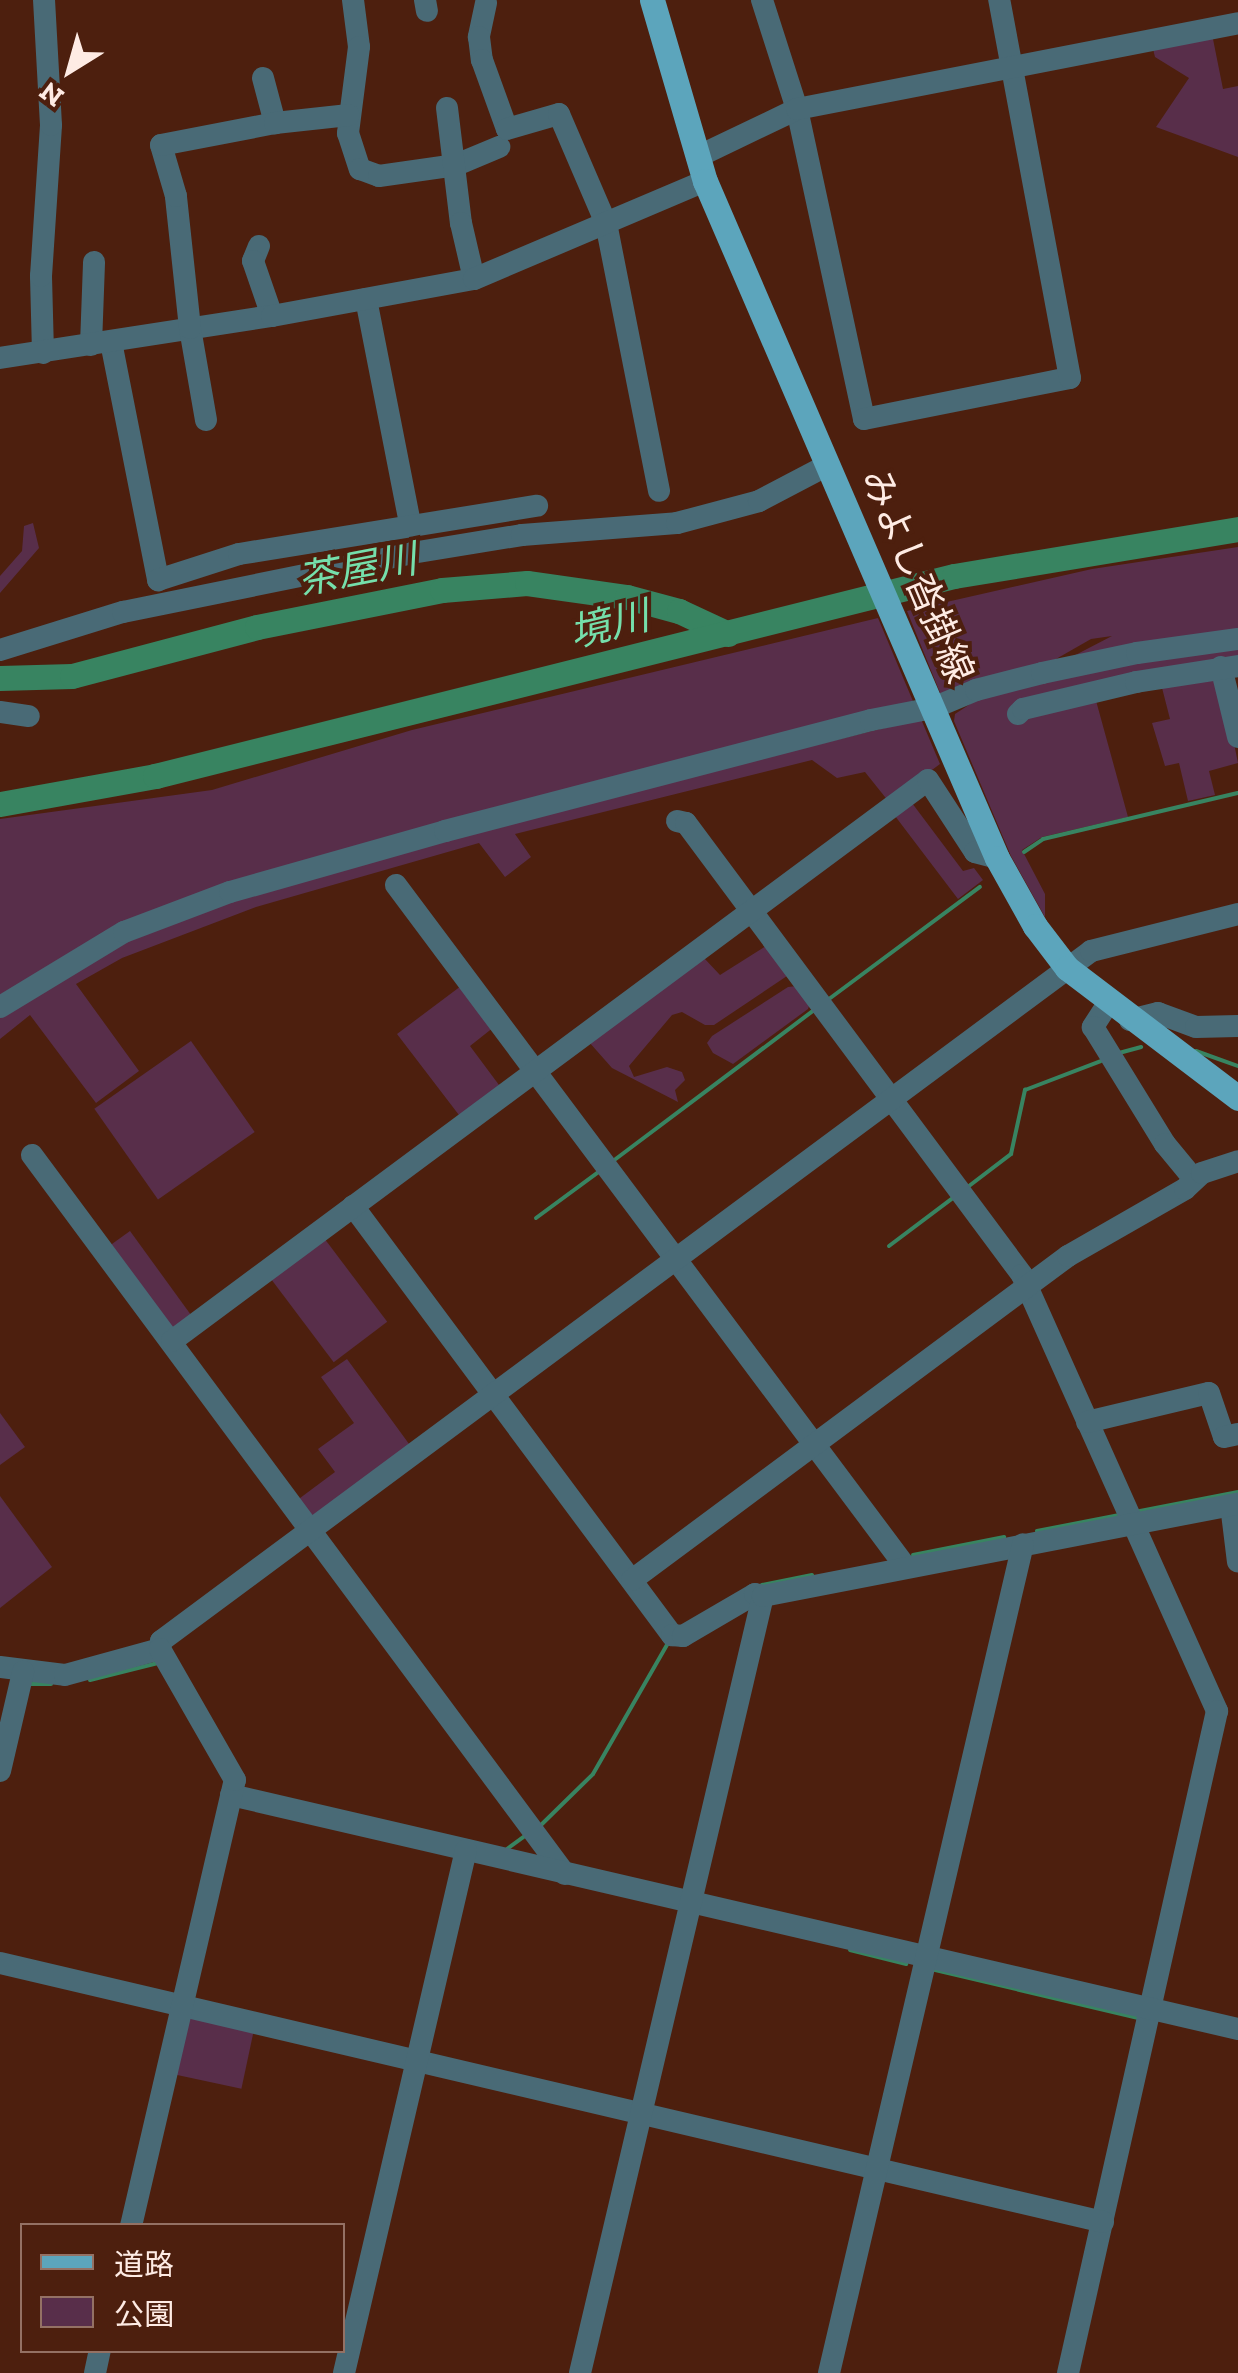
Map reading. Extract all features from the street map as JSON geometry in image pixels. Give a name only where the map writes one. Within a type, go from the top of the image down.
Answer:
[{"type":"main road","name":"みよし沓掛線","points":[[652,0],[701,169],[997,858],[1035,926],[1067,968],[1130,1020],[1238,1098]]},
{"type":"street","points":[[42,352],[41,276],[51,131],[44,0]]},
{"type":"street","points":[[352,0],[359,47],[348,115],[352,152],[368,174],[456,165],[499,147]]},
{"type":"street","points":[[762,0],[798,109],[864,420],[1070,378],[999,0]]},
{"type":"street","points":[[486,3],[479,36],[482,60],[507,129],[558,114],[606,223],[659,491]]},
{"type":"street","points":[[0,358],[272,316],[474,279],[606,223],[798,109],[1238,22]]},
{"type":"street","points":[[264,78],[275,123]]},
{"type":"street","points":[[447,108],[474,279]]},
{"type":"street","points":[[206,420],[190,328],[176,196],[160,145],[275,123],[348,115]]},
{"type":"street","points":[[259,246],[253,261],[272,316]]},
{"type":"street","points":[[94,262],[101,344],[158,580],[239,554],[537,506]]},
{"type":"street","points":[[366,300],[410,524]]},
{"type":"street","points":[[0,650],[123,612],[412,553],[522,535],[677,523],[759,500],[831,471]]},
{"type":"street","points":[[0,1007],[124,932],[230,892],[871,720],[933,708],[976,690],[1084,663],[1238,640]]},
{"type":"street","points":[[1018,714],[1047,702],[1230,666],[1238,737]]},
{"type":"street","points":[[0,712],[29,716]]},
{"type":"street","points":[[172,1341],[928,780],[975,852],[997,858]]},
{"type":"street","points":[[677,821],[686,823],[1028,1288],[1132,1524],[1227,1706],[1150,2009],[1068,2373]]},
{"type":"street","points":[[396,885],[904,1566]]},
{"type":"street","points":[[132,2223],[235,1780],[160,1649],[161,1641],[1090,950],[1238,914]]},
{"type":"street","points":[[1109,1002],[1093,1028],[1165,1144],[1194,1179]]},
{"type":"street","points":[[1130,1020],[1158,1014],[1196,1027],[1238,1026]]},
{"type":"street","points":[[32,1156],[565,1874]]},
{"type":"street","points":[[632,1580],[1068,1256],[1194,1179],[1238,1161]]},
{"type":"street","points":[[352,1206],[672,1635],[682,1636],[754,1594],[763,1596],[1235,1504],[1238,1562]]},
{"type":"street","points":[[1087,1422],[1209,1393],[1224,1437],[1238,1434]]},
{"type":"street","points":[[815,2373],[870,2168],[1016,1546]]},
{"type":"street","points":[[580,2373],[763,1596]]},
{"type":"street","points":[[0,1771],[12,1670],[65,1675],[160,1649]]},
{"type":"street","points":[[231,1795],[1238,2029]]},
{"type":"street","points":[[344,2373],[461,1848]]},
{"type":"street","points":[[0,1963],[1103,2222]]},
{"type":"street","points":[[345,2313],[412,2059]]},
{"type":"street","points":[[829,2373],[870,2168]]},
{"type":"green space","points":[[1212,34],[1223,89],[1238,86],[1238,157],[1156,127],[1189,78],[1155,57],[1152,45]]},
{"type":"green space","points":[[33,523],[39,548],[0,593],[0,576],[22,551],[24,526]]},
{"type":"green space","points":[[1238,547],[1238,634],[1058,664],[1112,636],[1091,639],[1035,671],[943,700],[907,611],[1092,569]]},
{"type":"green space","points":[[878,618],[915,706],[233,887],[0,1000],[0,819],[212,790],[412,730]]},
{"type":"green space","points":[[1238,644],[1238,663],[1095,697],[1128,817],[1042,837],[1022,850],[1045,894],[1045,917],[1011,856],[954,721],[955,714],[993,689]]},
{"type":"green space","points":[[1220,675],[1238,763],[1209,771],[1215,795],[1188,801],[1179,763],[1165,766],[1152,723],[1170,719],[1160,680]]},
{"type":"green space","points":[[921,719],[940,764],[889,802],[865,772],[837,778],[812,760],[515,834],[531,857],[505,877],[479,843],[256,907],[122,958],[76,984],[139,1071],[96,1103],[30,1015],[0,1039],[0,1013],[54,975],[233,895],[434,839]]},
{"type":"green space","points":[[909,799],[963,871],[974,868],[983,880],[958,899],[892,812]]},
{"type":"green space","points":[[766,946],[787,976],[714,1025],[705,1025],[682,1012],[672,1015],[629,1066],[634,1077],[667,1067],[682,1072],[685,1080],[675,1090],[678,1102],[612,1068],[589,1042],[704,958],[720,975]]},
{"type":"green space","points":[[461,986],[494,1027],[470,1046],[502,1089],[462,1119],[397,1034]]},
{"type":"green space","points":[[797,986],[810,1003],[808,1009],[733,1064],[713,1053],[707,1043],[712,1036],[788,987]]},
{"type":"green space","points":[[191,1041],[255,1132],[158,1200],[94,1109]]},
{"type":"green space","points":[[130,1231],[194,1319],[172,1335],[108,1247]]},
{"type":"green space","points":[[321,1234],[387,1322],[334,1362],[267,1274]]},
{"type":"green space","points":[[347,1359],[412,1448],[314,1520],[296,1501],[335,1472],[318,1449],[354,1423],[321,1377]]},
{"type":"green space","points":[[0,1413],[25,1447],[0,1465]]},
{"type":"green space","points":[[0,1496],[52,1567],[0,1608]]},
{"type":"green space","points":[[188,2013],[255,2027],[241,2089],[175,2075]]},
{"type":"waterway","name":"境川","points":[[0,804],[155,776],[954,576],[1238,529]]},
{"type":"waterway","name":"茶屋川","points":[[0,678],[72,676],[257,627],[442,590],[527,583],[627,597],[679,611],[728,634]]},
{"type":"waterway","points":[[1024,852],[1043,839],[1238,793]]},
{"type":"waterway","points":[[829,999],[980,887]]},
{"type":"waterway","points":[[613,1161],[813,1011]]},
{"type":"waterway","points":[[1119,1053],[1141,1047]]},
{"type":"waterway","points":[[1196,1051],[1238,1066]]},
{"type":"waterway","points":[[969,1186],[1011,1154],[1025,1090],[1101,1061]]},
{"type":"waterway","points":[[536,1218],[600,1171]]},
{"type":"waterway","points":[[889,1246],[953,1198]]},
{"type":"waterway","points":[[1135,1512],[1238,1492]]},
{"type":"waterway","points":[[1037,1531],[1119,1515]]},
{"type":"waterway","points":[[913,1555],[1004,1537]]},
{"type":"waterway","points":[[762,1585],[812,1575]]},
{"type":"waterway","points":[[542,1824],[593,1774],[668,1643]]},
{"type":"waterway","points":[[90,1680],[158,1663]]},
{"type":"waterway","points":[[31,1684],[51,1684]]},
{"type":"waterway","points":[[507,1849],[528,1834]]},
{"type":"waterway","points":[[850,1950],[906,1964]]},
{"type":"waterway","points":[[931,1969],[1138,2018]]}]
